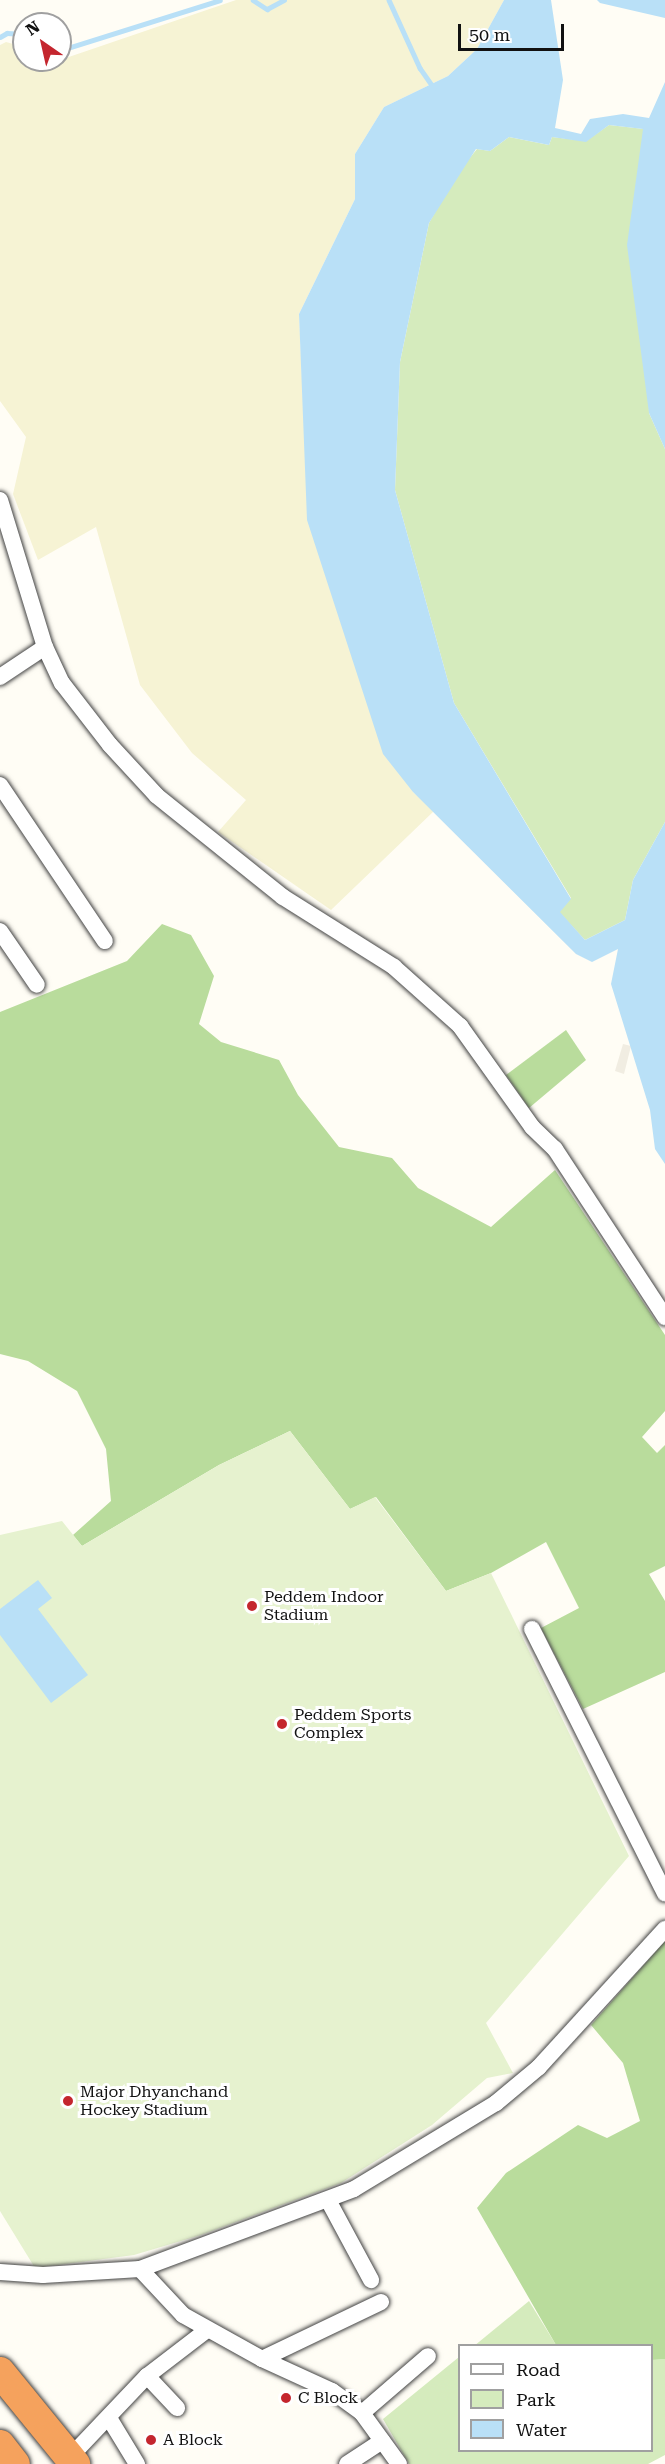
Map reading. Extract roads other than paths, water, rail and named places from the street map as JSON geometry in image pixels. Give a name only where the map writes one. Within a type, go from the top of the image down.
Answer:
[{"type":"highway","points":[[0,2372],[72,2461]]},
{"type":"highway","points":[[0,2445],[15,2464]]},
{"type":"street","points":[[0,500],[45,647],[62,683],[110,745],[157,796],[283,897],[394,967],[460,1026],[532,1127],[555,1149],[665,1317]]},
{"type":"street","points":[[0,677],[45,647]]},
{"type":"street","points":[[0,785],[105,941]]},
{"type":"street","points":[[0,932],[37,985]]},
{"type":"street","points":[[532,1629],[665,1893]]},
{"type":"street","points":[[0,2272],[43,2275],[140,2269],[328,2200],[496,2103],[539,2067],[665,1929]]},
{"type":"street","points":[[328,2200],[371,2280]]},
{"type":"street","points":[[140,2269],[183,2315],[262,2359],[332,2391],[362,2413],[399,2464]]},
{"type":"street","points":[[262,2359],[381,2302]]},
{"type":"street","points":[[72,2461],[147,2376],[207,2330]]},
{"type":"street","points":[[362,2413],[428,2356]]},
{"type":"street","points":[[147,2376],[177,2408]]},
{"type":"street","points":[[109,2418],[137,2464]]},
{"type":"street","points":[[347,2464],[382,2441]]},
{"type":"water","points":[[504,0],[551,0],[563,80],[555,128],[581,134],[590,119],[623,114],[649,118],[665,82],[665,449],[649,413],[627,245],[643,129],[609,125],[586,142],[552,137],[549,145],[509,137],[490,151],[476,149],[429,223],[400,362],[395,490],[454,703],[571,899],[560,912],[585,940],[625,920],[633,880],[665,822],[665,1164],[655,1149],[650,1110],[611,984],[618,949],[592,962],[576,954],[413,792],[383,754],[307,520],[299,314],[355,199],[355,154],[384,107],[448,76],[477,49]]},
{"type":"water","points":[[597,0],[665,0],[665,18],[600,3]]},
{"type":"water","points":[[38,1580],[52,1598],[38,1609],[88,1675],[51,1703],[0,1635],[0,1609]]},
{"type":"waterway","points":[[72,47],[220,0]]},
{"type":"waterway","points":[[253,0],[267,9],[284,0]]},
{"type":"waterway","points":[[389,0],[420,68],[434,88]]},
{"type":"waterway","points":[[0,37],[12,33]]},
{"type":"place","name":"Peddem Indoor Stadium","points":[[252,1606]]},
{"type":"place","name":"Peddem Sports Complex","points":[[282,1724]]},
{"type":"place","name":"Major Dhyanchand Hockey Stadium","points":[[68,2101]]},
{"type":"place","name":"C Block","points":[[286,2398]]},
{"type":"place","name":"A Block","points":[[151,2440]]}]
